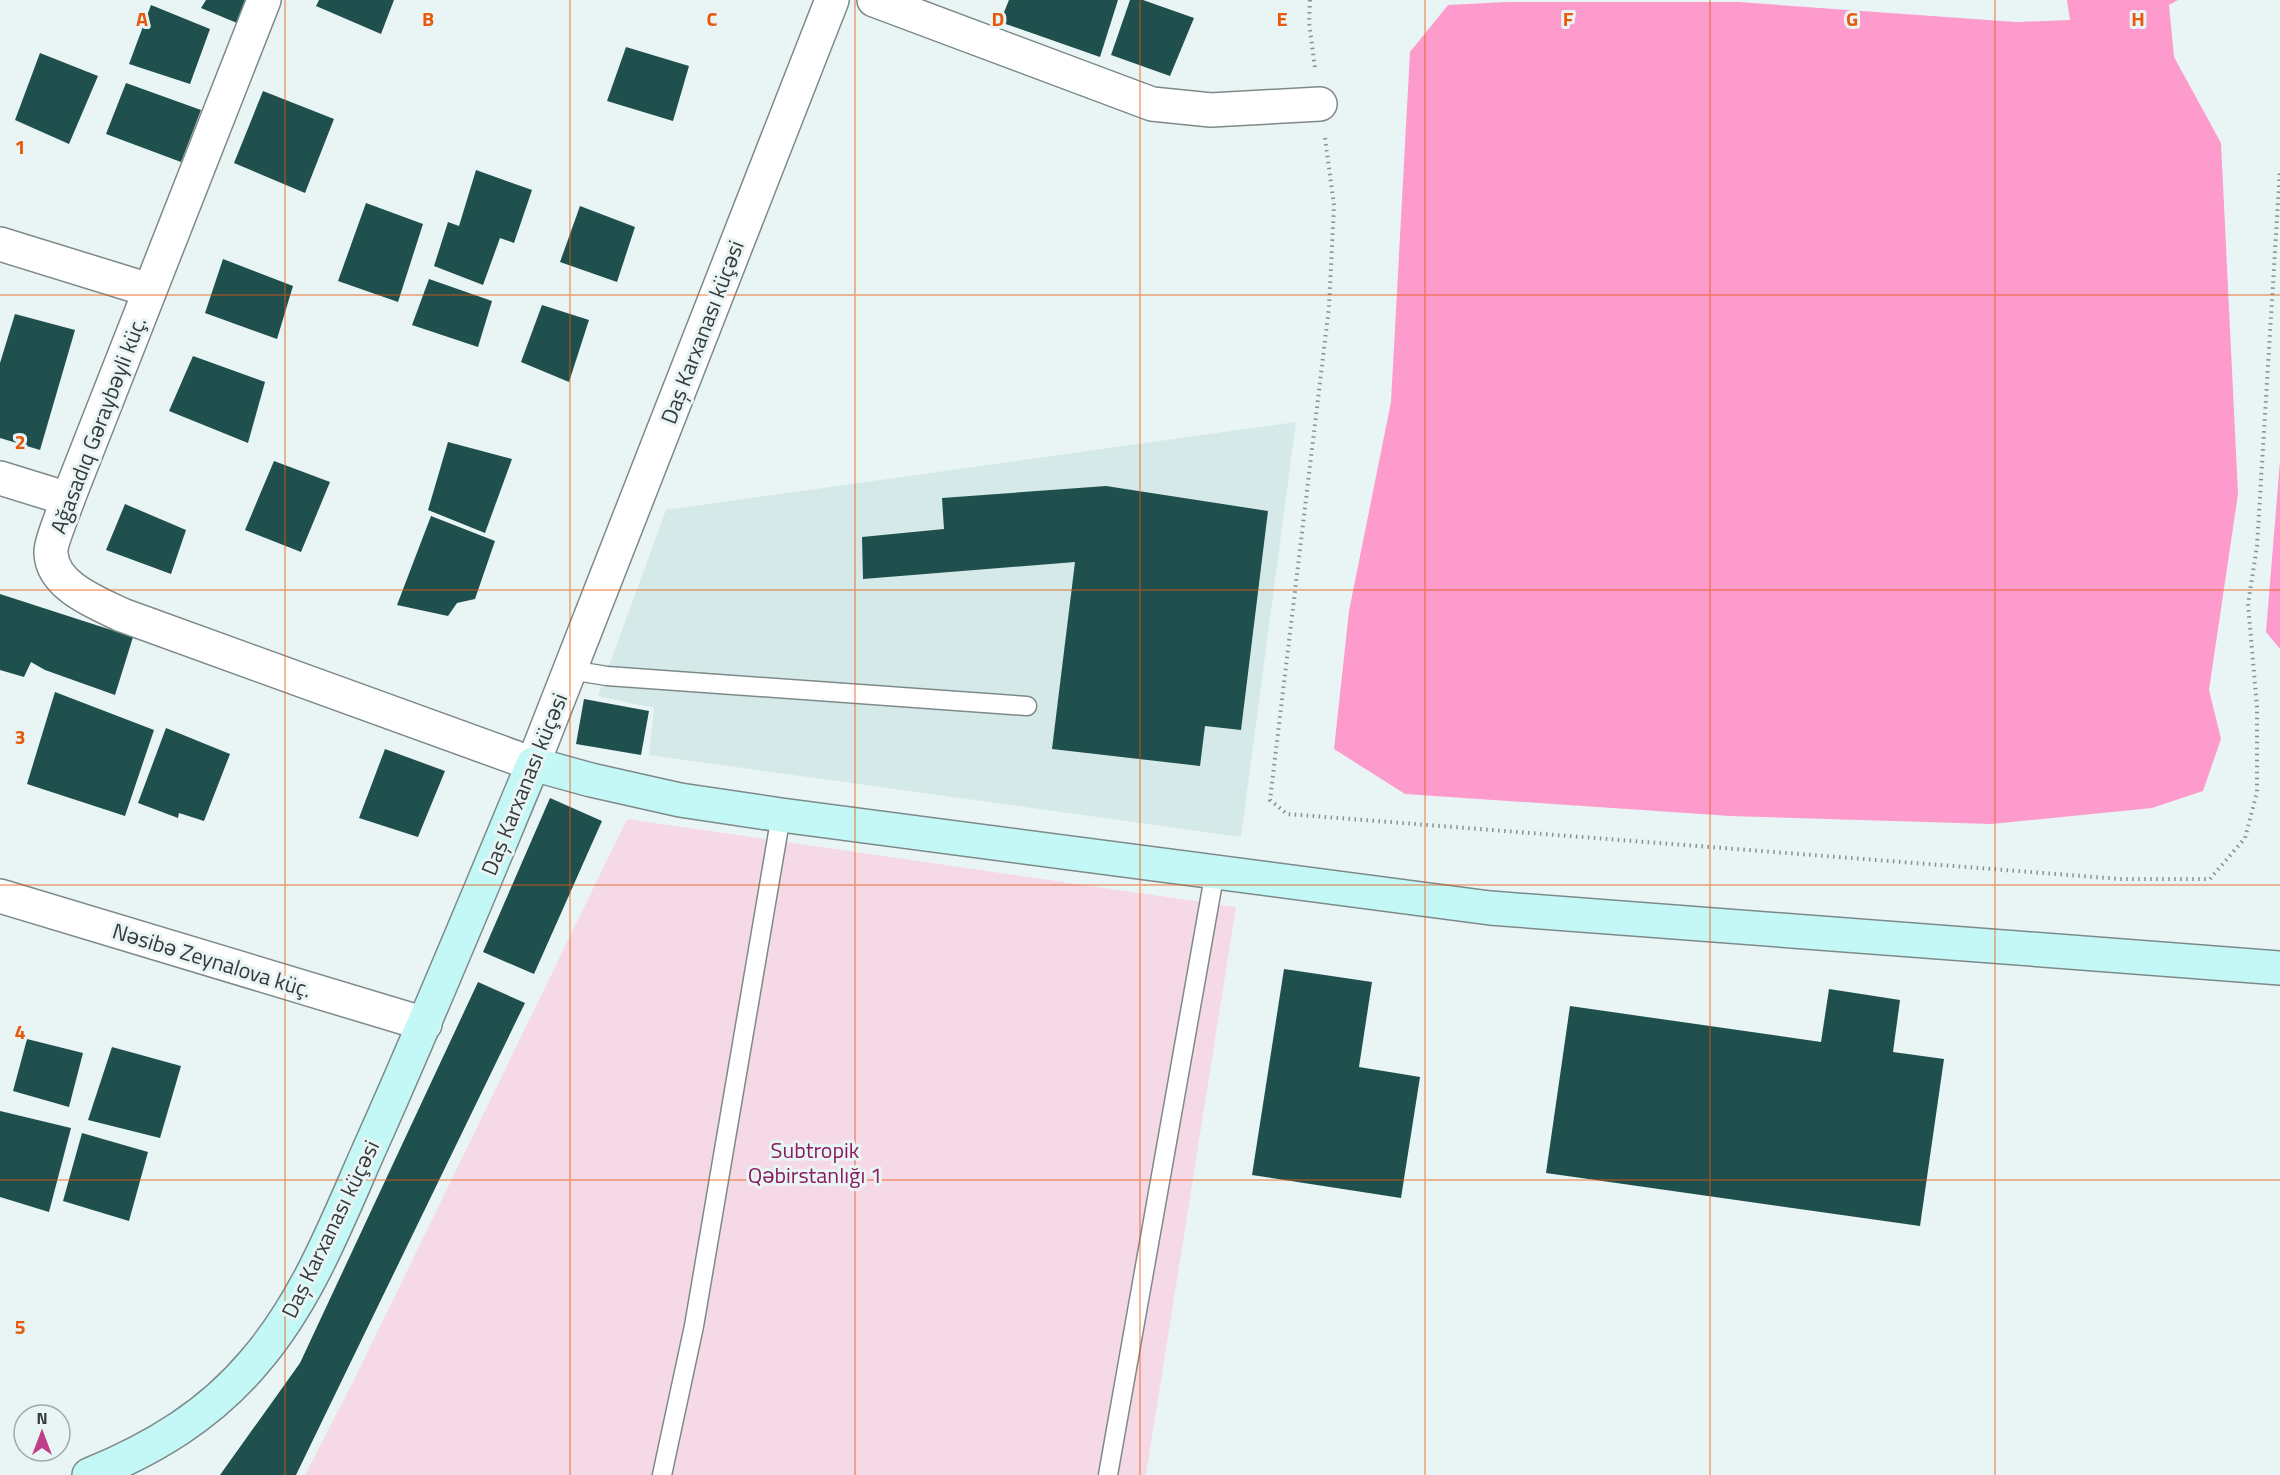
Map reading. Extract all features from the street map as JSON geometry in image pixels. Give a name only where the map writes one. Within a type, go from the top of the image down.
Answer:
[{"type":"street","name":"Ağasadıq Gəraybəyli küç.","points":[[264,0],[68,499],[51,553],[59,577],[84,597],[122,615],[532,764]]},
{"type":"street","name":"Daş Karxanası küçəsi","points":[[89,1475],[172,1435],[216,1402],[254,1363],[284,1325],[316,1269],[425,1024],[532,764],[832,0]]},
{"type":"street","points":[[874,0],[1152,104],[1211,111],[1320,104]]},
{"type":"street","points":[[0,244],[149,290]]},
{"type":"street","points":[[0,478],[68,499]]},
{"type":"street","points":[[532,764],[680,800],[1490,908],[2280,968]]},
{"type":"street","name":"Nəsibə Zeynalova küç.","points":[[0,896],[425,1024]]},
{"type":"lane","points":[[570,670],[607,676],[1027,706]]},
{"type":"lane","points":[[662,1475],[694,1326],[781,815]]},
{"type":"lane","points":[[1108,1475],[1215,871]]},
{"type":"path","points":[[1310,0],[1309,22],[1334,205],[1329,307],[1270,800],[1287,814],[2120,879],[2210,879],[2245,838],[2257,792],[2257,707],[2248,604],[2257,546],[2280,169]]},
{"type":"shaded area","points":[[2067,0],[2178,0],[2169,5],[2174,57],[2221,143],[2238,494],[2209,690],[2221,739],[2203,791],[2152,808],[1991,824],[1730,816],[1405,794],[1334,749],[1349,611],[1391,402],[1410,52],[1448,5],[1506,2],[1738,2],[2016,22],[2070,20]]},
{"type":"shaded area","points":[[1296,422],[1241,837],[649,755],[654,708],[598,696],[666,510]]},
{"type":"shaded area","points":[[2280,461],[2280,649],[2266,632]]},
{"type":"green space","name":"Subtropik Qəbirstanlığı 1","points":[[627,819],[1236,907],[1146,1475],[305,1475],[354,1380]]},
{"type":"building","points":[[206,0],[245,0],[237,23],[201,8]]},
{"type":"building","points":[[319,0],[394,0],[381,34],[316,6]]},
{"type":"building","points":[[1009,0],[1118,0],[1100,57],[1000,22]]},
{"type":"building","points":[[1130,0],[1143,0],[1194,18],[1170,76],[1111,55]]},
{"type":"building","points":[[151,5],[210,29],[190,84],[129,64]]},
{"type":"building","points":[[626,47],[689,66],[673,121],[607,101]]},
{"type":"building","points":[[40,53],[98,76],[69,144],[15,120]]},
{"type":"building","points":[[126,83],[201,110],[181,162],[106,134]]},
{"type":"building","points":[[263,91],[334,119],[305,193],[234,163]]},
{"type":"building","points":[[476,170],[532,190],[514,243],[500,238],[483,285],[434,266],[448,222],[459,226]]},
{"type":"building","points":[[366,203],[423,224],[398,302],[338,281]]},
{"type":"building","points":[[580,206],[635,227],[617,282],[560,262]]},
{"type":"building","points":[[223,259],[293,286],[277,339],[205,313]]},
{"type":"building","points":[[429,279],[492,301],[478,347],[412,325]]},
{"type":"building","points":[[542,305],[589,320],[569,382],[521,362]]},
{"type":"building","points":[[15,314],[75,330],[40,450],[0,438],[0,363]]},
{"type":"building","points":[[193,356],[265,382],[248,443],[169,411]]},
{"type":"building","points":[[448,442],[512,459],[485,533],[428,510]]},
{"type":"building","points":[[274,461],[330,482],[301,552],[245,530]]},
{"type":"building","points":[[1106,486],[1268,511],[1241,730],[1205,726],[1200,766],[1052,749],[1075,562],[863,579],[862,537],[944,529],[942,498]]},
{"type":"building","points":[[125,504],[186,530],[171,574],[106,550]]},
{"type":"building","points":[[431,516],[495,541],[475,599],[457,603],[448,616],[397,605]]},
{"type":"building","points":[[0,594],[133,637],[115,695],[45,670],[31,662],[24,677],[0,670]]},
{"type":"building","points":[[55,692],[154,730],[125,816],[27,784]]},
{"type":"building","points":[[584,699],[649,711],[641,755],[576,744]]},
{"type":"building","points":[[166,728],[230,754],[204,821],[179,813],[178,818],[138,803]]},
{"type":"building","points":[[385,749],[445,771],[418,837],[359,818]]},
{"type":"building","points":[[550,798],[602,821],[534,974],[483,952]]},
{"type":"building","points":[[1284,969],[1372,982],[1359,1067],[1420,1077],[1401,1198],[1252,1175]]},
{"type":"building","points":[[478,982],[525,1003],[296,1475],[220,1475],[300,1363]]},
{"type":"building","points":[[1829,989],[1900,1000],[1893,1052],[1944,1059],[1920,1226],[1546,1173],[1570,1006],[1821,1042]]},
{"type":"building","points":[[27,1039],[83,1053],[69,1107],[13,1091]]},
{"type":"building","points":[[112,1047],[181,1066],[160,1138],[88,1120]]},
{"type":"building","points":[[0,1111],[71,1128],[49,1212],[0,1197]]},
{"type":"building","points":[[82,1133],[148,1152],[129,1221],[63,1201]]}]
